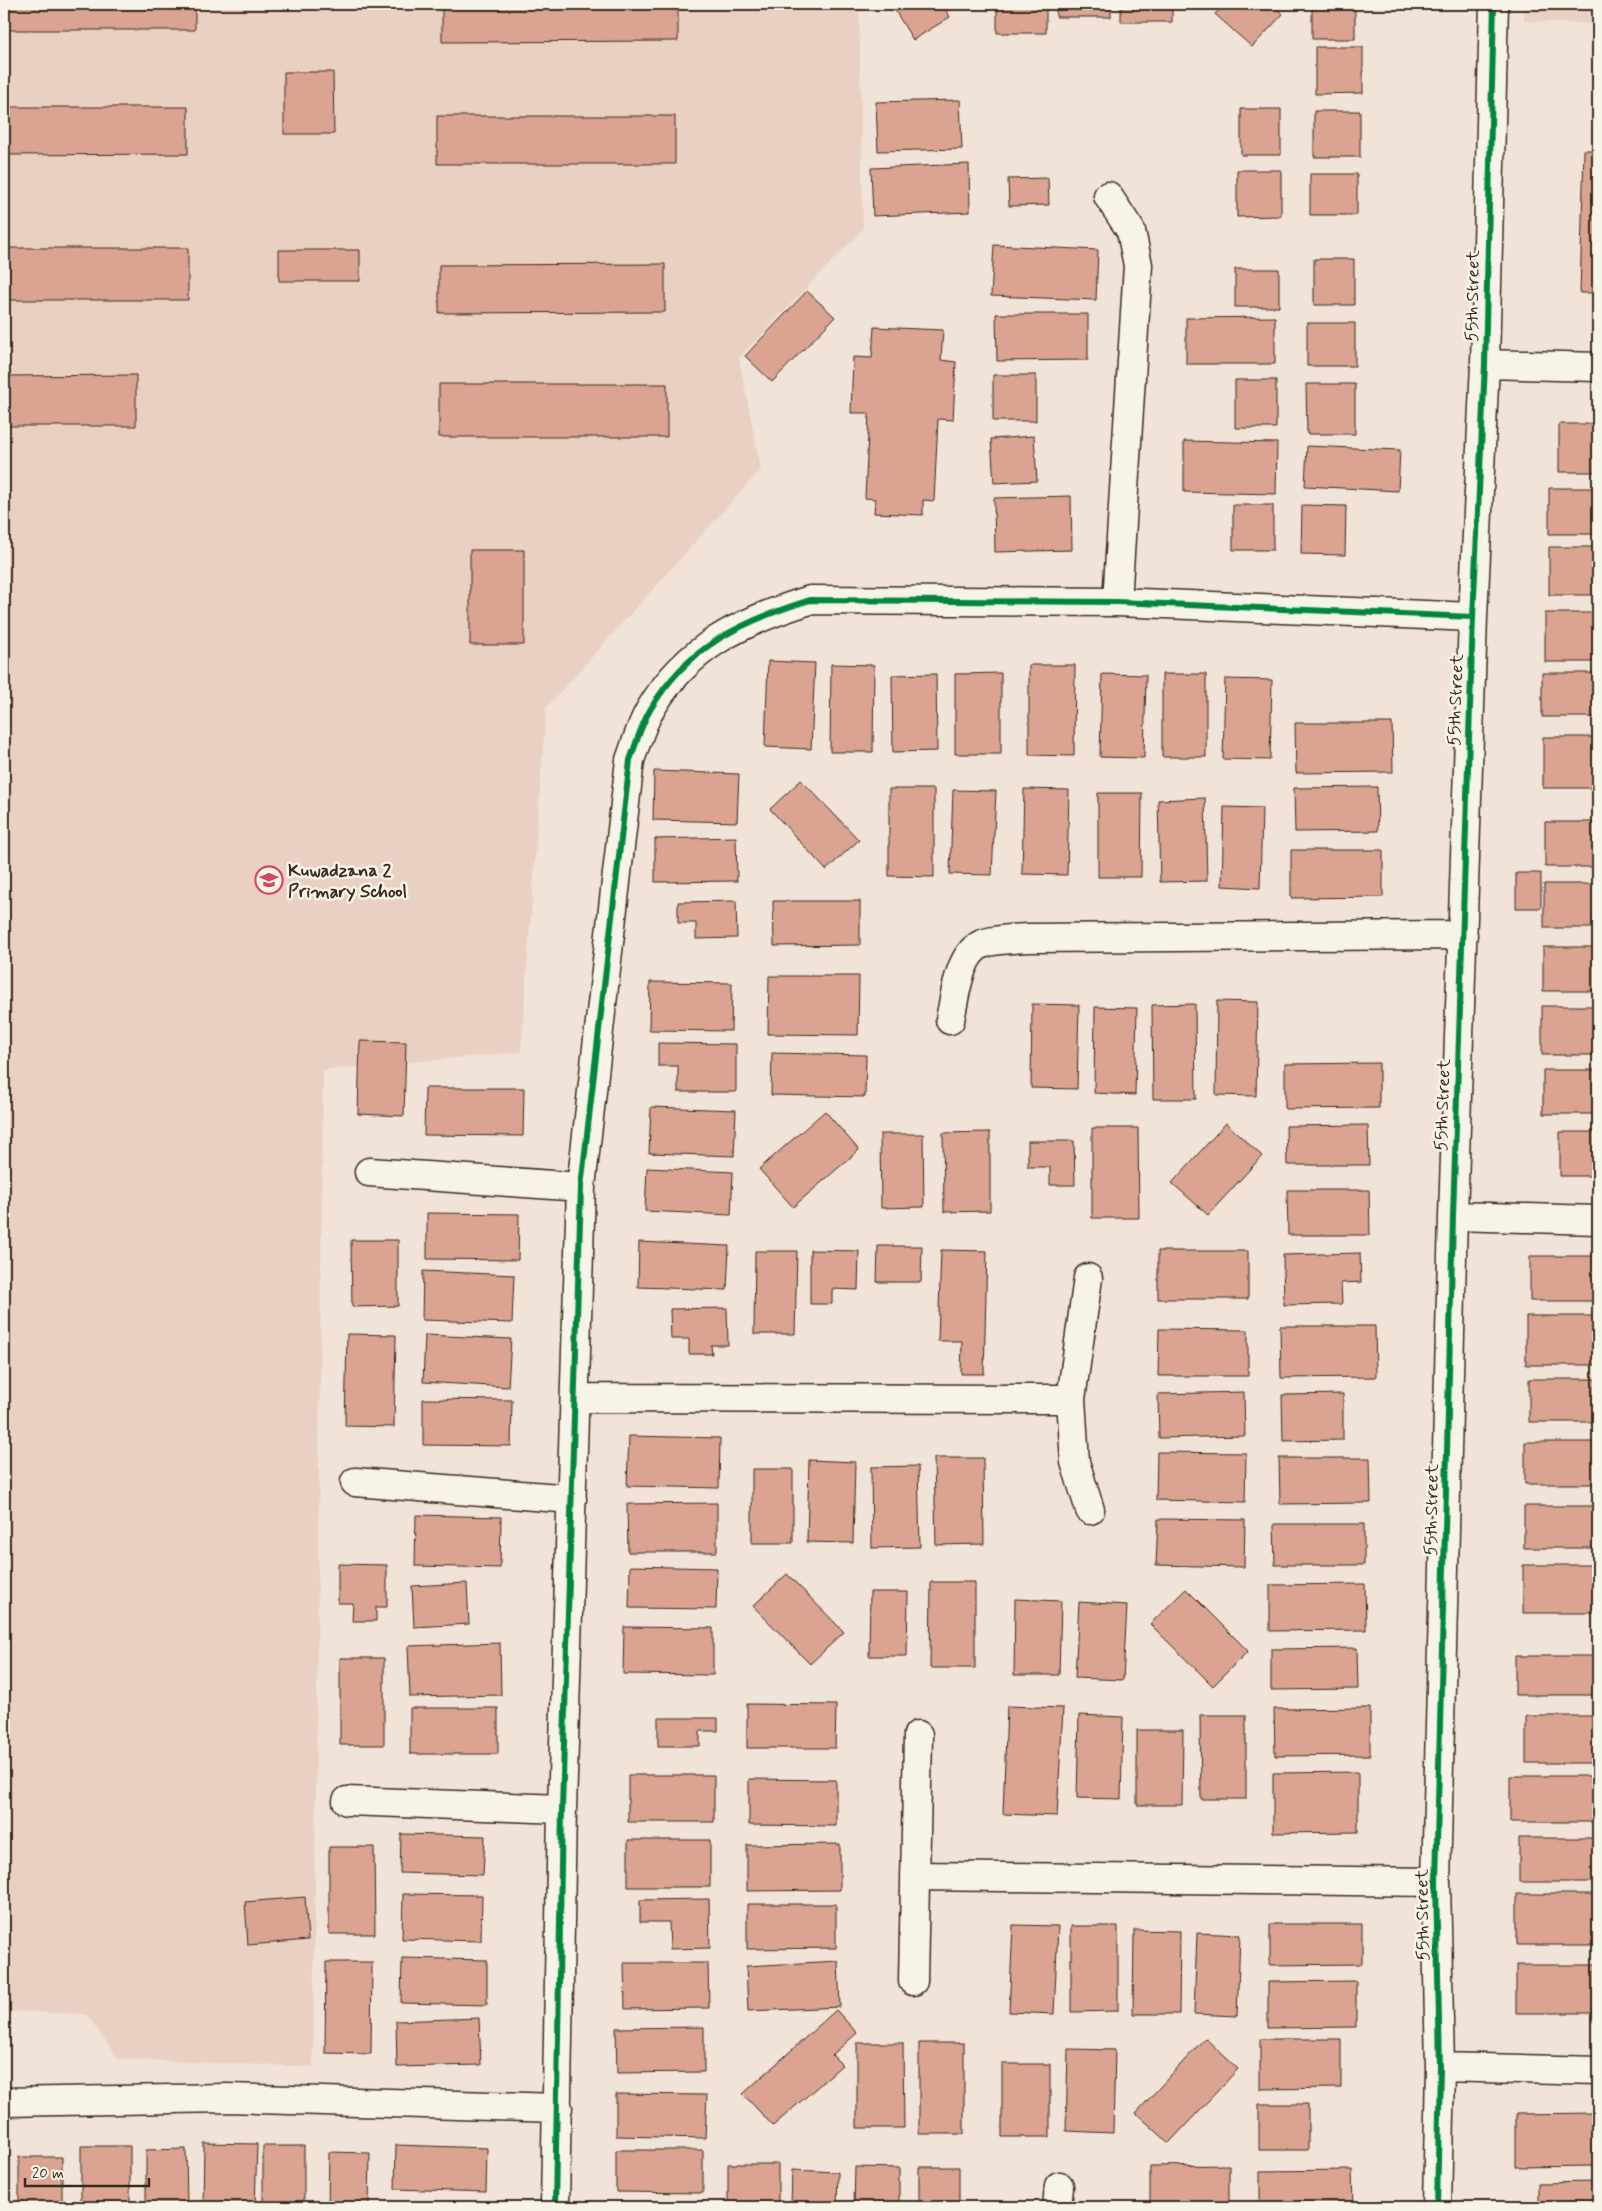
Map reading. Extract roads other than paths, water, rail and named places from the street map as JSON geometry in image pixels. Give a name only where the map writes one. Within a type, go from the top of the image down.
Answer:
[{"type":"street","name":"55th Street","points":[[1437,2207],[1440,2067],[1436,1882],[1453,1216],[1473,617],[1486,364],[1494,4]]},
{"type":"street","points":[[1108,196],[1131,231],[1138,265],[1117,602]]},
{"type":"street","points":[[1486,364],[1598,367]]},
{"type":"street","points":[[555,2207],[562,1809],[582,1187],[630,760],[649,712],[665,686],[686,664],[722,635],[764,615],[810,600],[1117,602],[1473,617]]},
{"type":"street","points":[[950,1020],[963,967],[970,952],[984,943],[1028,938],[1463,935]]},
{"type":"street","points":[[369,1172],[582,1187]]},
{"type":"street","points":[[1453,1216],[1598,1220]]},
{"type":"street","points":[[1088,1278],[1071,1399],[1075,1462],[1090,1510]]},
{"type":"street","points":[[575,1398],[1071,1399]]},
{"type":"street","points":[[355,1482],[572,1499]]},
{"type":"street","points":[[913,1981],[918,1735]]},
{"type":"street","points":[[347,1801],[562,1809]]},
{"type":"street","points":[[915,1876],[1436,1882]]},
{"type":"street","points":[[1440,2067],[1598,2071]]},
{"type":"street","points":[[4,2102],[227,2098],[558,2108]]},
{"type":"place","name":"Kuwadzana 2 Primary School","points":[[269,880]]}]
